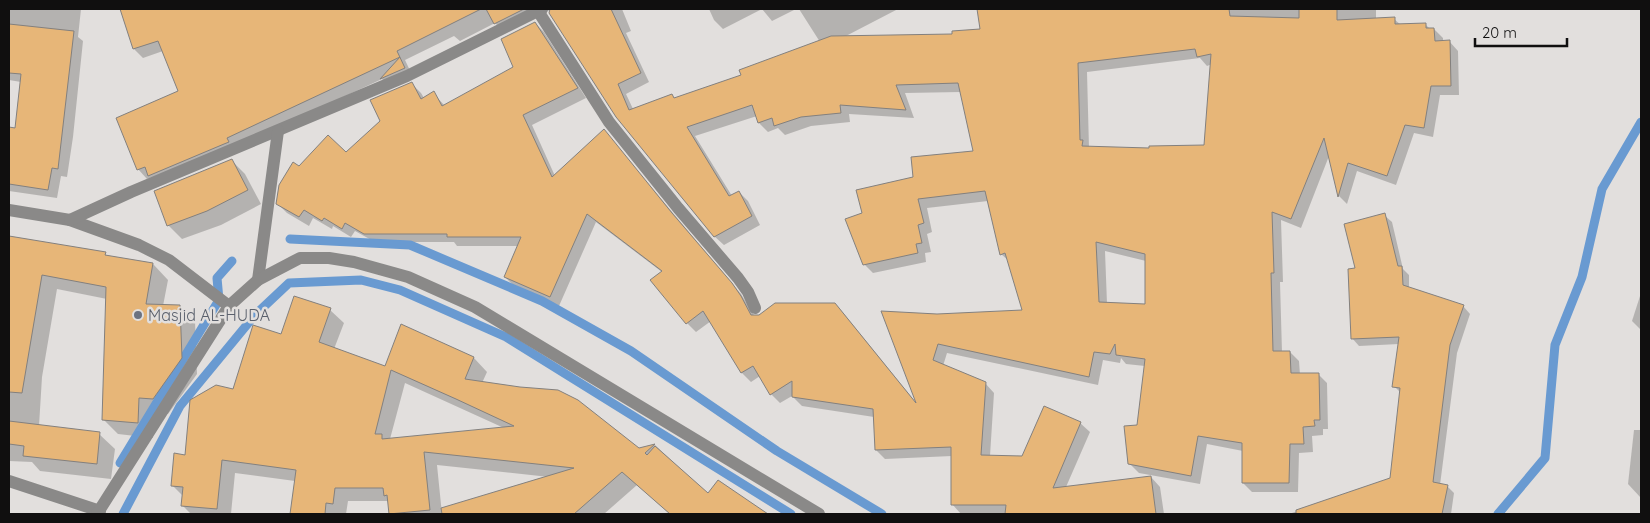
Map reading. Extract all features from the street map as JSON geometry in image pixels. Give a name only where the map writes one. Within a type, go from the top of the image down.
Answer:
[{"type":"street","points":[[70,220],[131,192],[407,76],[540,10],[609,122],[678,208],[738,278],[748,292],[755,308]]},
{"type":"street","points":[[258,280],[278,131]]},
{"type":"street","points":[[9,210],[70,220],[139,245],[169,260],[229,306]]},
{"type":"street","points":[[9,481],[98,512],[229,306],[258,280],[300,258],[328,258],[354,262],[408,277],[475,307],[818,514]]},
{"type":"building","points":[[120,9],[481,9],[397,51],[400,57],[227,138],[229,142],[148,176],[145,167],[137,170],[116,118],[178,91],[158,41],[133,49]]},
{"type":"building","points":[[486,9],[524,9],[494,24]]},
{"type":"building","points":[[550,9],[611,9],[641,73],[618,84],[629,110],[672,94],[674,98],[741,75],[739,70],[831,36],[952,34],[952,31],[980,29],[977,9],[1229,9],[1230,16],[1299,18],[1299,9],[1337,9],[1337,20],[1395,17],[1395,24],[1426,23],[1426,28],[1434,28],[1435,41],[1450,40],[1451,86],[1431,86],[1424,128],[1405,125],[1387,176],[1348,163],[1338,197],[1324,138],[1291,219],[1272,212],[1274,273],[1271,273],[1273,351],[1290,351],[1291,373],[1319,373],[1320,420],[1314,420],[1315,426],[1303,427],[1304,444],[1290,444],[1289,483],[1242,483],[1242,443],[1198,436],[1191,476],[1128,464],[1124,426],[1137,425],[1145,359],[1116,355],[1115,344],[1110,354],[1094,352],[1089,377],[938,344],[933,360],[986,382],[981,455],[1022,456],[1044,406],[1081,422],[1053,488],[1151,476],[1156,514],[1005,514],[1006,505],[951,505],[951,447],[875,450],[873,409],[792,397],[792,381],[770,395],[753,366],[741,373],[703,311],[686,324],[650,280],[662,271],[587,214],[550,297],[504,277],[521,237],[447,237],[447,234],[364,234],[345,223],[342,229],[324,218],[322,221],[304,210],[299,217],[276,204],[279,185],[293,162],[299,166],[328,135],[346,152],[380,121],[370,100],[412,82],[421,99],[434,91],[442,106],[513,67],[501,39],[535,22],[578,88],[523,115],[552,177],[604,129],[732,283],[751,315],[759,315],[775,303],[835,303],[916,403],[881,311],[937,314],[1022,310],[1005,253],[1000,255],[985,191],[918,199],[924,223],[918,225],[922,243],[916,244],[918,253],[863,265],[845,219],[862,213],[856,190],[913,177],[911,157],[973,151],[958,83],[896,85],[906,110],[840,105],[841,113],[801,117],[774,126],[772,118],[758,123],[752,105],[687,127],[729,196],[739,191],[752,216],[714,237],[616,117],[549,13]],"holes":[[[1195,49],[1197,57],[1211,54],[1204,145],[1149,146],[1149,148],[1082,146],[1083,140],[1080,140],[1078,63]],[[1096,242],[1145,254],[1145,304],[1099,302]]]},
{"type":"building","points":[[9,24],[74,31],[58,169],[52,168],[48,190],[9,184],[9,127],[15,128],[21,74],[9,73]]},
{"type":"building","points":[[400,57],[405,68],[380,79]]},
{"type":"building","points":[[232,159],[248,190],[207,211],[167,226],[154,191]]},
{"type":"building","points":[[1385,213],[1398,266],[1402,266],[1403,285],[1464,305],[1450,345],[1433,482],[1448,485],[1442,514],[1296,514],[1296,510],[1390,478],[1400,388],[1392,387],[1399,337],[1351,339],[1348,269],[1355,268],[1344,224]]},
{"type":"building","points":[[9,236],[106,252],[105,255],[153,263],[146,304],[180,305],[182,358],[153,399],[139,398],[138,423],[102,420],[106,287],[42,275],[22,393],[9,392]]},
{"type":"building","points":[[294,296],[331,308],[319,342],[385,366],[401,324],[474,357],[465,379],[558,390],[578,400],[639,448],[655,444],[645,453],[647,455],[655,446],[708,493],[718,480],[768,514],[670,514],[622,472],[574,514],[442,514],[441,508],[574,468],[424,452],[430,510],[389,514],[387,495],[384,496],[383,488],[335,488],[333,504],[326,503],[325,514],[290,514],[296,470],[222,460],[217,509],[181,506],[183,487],[171,486],[174,453],[185,455],[190,400],[216,385],[233,389],[253,325],[281,334]],"holes":[[[391,370],[514,426],[382,439],[382,434],[375,434]]]},
{"type":"building","points":[[9,421],[100,432],[97,464],[23,456],[24,446],[9,444]]},
{"type":"waterway","points":[[1498,514],[1545,458],[1555,345],[1582,277],[1602,189],[1641,122]]},
{"type":"waterway","points":[[290,239],[410,245],[542,301],[631,351],[777,451],[882,514]]},
{"type":"waterway","points":[[120,463],[219,300],[217,278],[232,261]]},
{"type":"waterway","points":[[123,514],[180,406],[255,315],[289,283],[361,280],[400,290],[506,337],[791,514]]},
{"type":"place","name":"Masjid AL-HUDA","points":[[138,315]]}]
